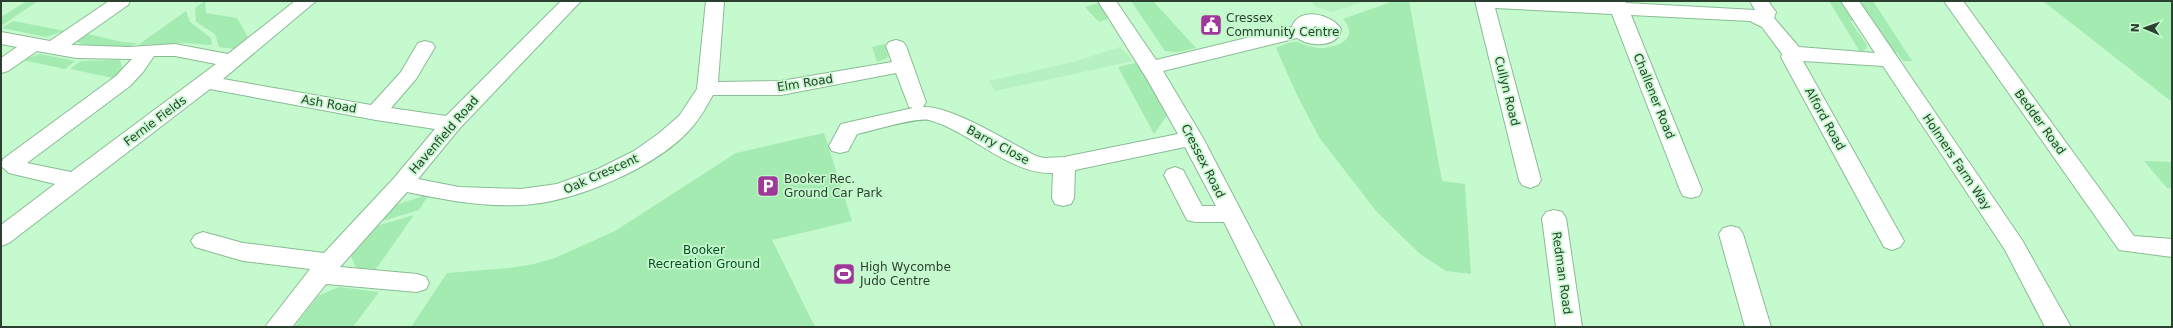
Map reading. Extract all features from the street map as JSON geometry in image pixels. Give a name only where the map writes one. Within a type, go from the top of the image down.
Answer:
[{"type":"street","points":[[1,67],[44,46],[121,1]]},
{"type":"street","name":"Fernie Fields","points":[[1,237],[206,82],[307,1]]},
{"type":"street","name":"Havenfield Road","points":[[278,327],[325,269],[451,124],[572,1]]},
{"type":"street","name":"Oak Crescent","points":[[402,182],[459,195],[521,196],[560,192],[606,174],[642,156],[666,139],[686,121],[707,89],[715,1]]},
{"type":"street","name":"Cressex Road","points":[[1107,1],[1152,67],[1192,138],[1288,327]]},
{"type":"street","name":"Holmers Farm Way","points":[[1850,1],[1888,60],[2014,246],[2058,327]]},
{"type":"street","name":"Bedder Road","points":[[1953,1],[2127,244],[2172,248]]},
{"type":"street","points":[[1484,2],[1618,5],[1752,16],[1762,10]]},
{"type":"street","name":"Cullyn Road","points":[[1484,2],[1530,180]]},
{"type":"street","name":"Challener Road","points":[[1618,5],[1691,190]]},
{"type":"street","name":"Alford Road","points":[[1762,10],[1772,24],[1784,46],[1792,52],[1791,57],[1892,241]]},
{"type":"street","points":[[1152,67],[1301,31]]},
{"type":"street","points":[[1,38],[76,52],[130,53],[175,50],[233,61]]},
{"type":"street","points":[[896,46],[916,102]]},
{"type":"street","points":[[376,113],[409,75],[425,47]]},
{"type":"street","points":[[75,181],[17,168],[11,164],[123,81],[136,68],[148,51]]},
{"type":"street","points":[[1792,52],[1805,55],[1888,60]]},
{"type":"street","name":"Elm Road","points":[[707,89],[781,88],[902,66]]},
{"type":"street","name":"Ash Road","points":[[206,82],[376,113],[451,124]]},
{"type":"street","name":"Barry Close","points":[[840,146],[849,129],[916,114],[930,113],[958,124],[1029,162],[1044,166],[1064,165],[1192,138]]},
{"type":"street","points":[[1063,198],[1064,165]]},
{"type":"street","points":[[1175,174],[1195,214],[1230,214]]},
{"type":"street","name":"Redman Road","points":[[1554,218],[1569,327]]},
{"type":"street","points":[[1731,234],[1758,327]]},
{"type":"street","points":[[203,241],[243,252],[325,269],[417,283]]},
{"type":"shaded area","points":[[1311,1],[1366,1],[1331,12],[1314,6]]},
{"type":"shaded area","points":[[1120,47],[1133,61],[995,91],[989,81],[1073,62]]},
{"type":"green space","points":[[27,1],[38,1],[1,26],[1,17]]},
{"type":"green space","points":[[205,1],[206,13],[237,18],[248,37],[235,49],[219,47],[215,34],[196,22],[195,8]]},
{"type":"green space","points":[[1131,1],[1153,1],[1196,48],[1177,52],[1165,51]]},
{"type":"green space","points":[[1394,1],[1409,1],[1442,181],[1465,184],[1471,274],[1446,271],[1420,254],[1376,211],[1319,137],[1297,95],[1276,48],[1295,42],[1318,48],[1339,45],[1348,37],[1349,32],[1348,26],[1343,19]]},
{"type":"green space","points":[[1829,1],[1841,1],[1854,21],[1850,21],[1867,45],[1866,49],[1860,52]]},
{"type":"green space","points":[[1863,1],[1873,1],[1912,61],[1903,61],[1897,53],[1892,52],[1861,6]]},
{"type":"green space","points":[[2043,1],[2172,1],[2172,102]]},
{"type":"green space","points":[[1101,2],[1110,18],[1099,22],[1085,7]]},
{"type":"green space","points":[[186,11],[190,22],[211,38],[212,45],[185,43],[138,45]]},
{"type":"green space","points":[[13,21],[65,31],[46,37],[2,28]]},
{"type":"green space","points":[[83,33],[123,42],[137,43],[131,46],[116,48],[78,43],[76,39]]},
{"type":"green space","points":[[885,44],[888,54],[887,58],[877,62],[872,47]]},
{"type":"green space","points":[[40,54],[75,61],[65,69],[22,60]]},
{"type":"green space","points":[[120,60],[123,71],[113,78],[70,69],[81,61]]},
{"type":"green space","points":[[1135,63],[1139,64],[1168,114],[1154,134],[1118,67]]},
{"type":"green space","name":"Booker Recreation Ground","points":[[824,133],[852,221],[772,240],[815,327],[411,327],[447,273],[510,268],[534,264],[555,258],[615,231],[736,153]]},
{"type":"green space","points":[[2144,161],[2172,162],[2172,188],[2167,188]]},
{"type":"green space","points":[[429,194],[419,210],[379,222],[393,206]]},
{"type":"green space","points":[[414,215],[376,269],[356,268],[351,256],[376,226]]},
{"type":"green space","points":[[339,287],[379,292],[353,327],[294,327],[318,296]]},
{"type":"place","name":"Cressex Community Centre","points":[[1211,25]]},
{"type":"place","name":"Booker Rec. Ground Car Park","points":[[768,186]]},
{"type":"place","name":"High Wycombe Judo Centre","points":[[844,274]]}]
